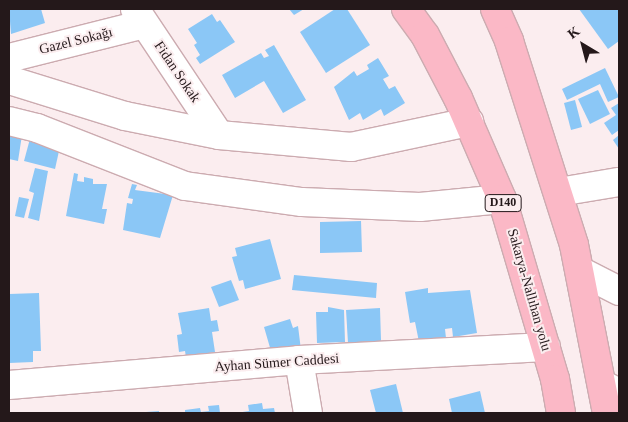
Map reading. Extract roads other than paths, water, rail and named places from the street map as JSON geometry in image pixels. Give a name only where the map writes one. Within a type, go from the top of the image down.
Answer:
[{"type":"main road","name":"Sakarya-Nallıhan yolu","points":[[406,9],[425,36],[469,122],[502,199],[546,347],[561,413]]},
{"type":"main road","points":[[495,9],[509,40],[559,192],[610,388],[608,413]]},
{"type":"street","name":"Gazel Sokağı","points":[[9,58],[139,16]]},
{"type":"street","name":"Fidan Sokak","points":[[139,16],[219,135]]},
{"type":"street","points":[[9,80],[125,116],[219,135],[351,147],[469,122]]},
{"type":"street","points":[[9,121],[37,128],[185,186],[302,202],[420,207],[502,199]]},
{"type":"street","points":[[559,192],[619,182]]},
{"type":"street","points":[[580,271],[619,291]]},
{"type":"street","name":"Ayhan Sümer Caddesi","points":[[9,385],[299,360],[546,347]]},
{"type":"street","points":[[299,360],[308,413]]}]
